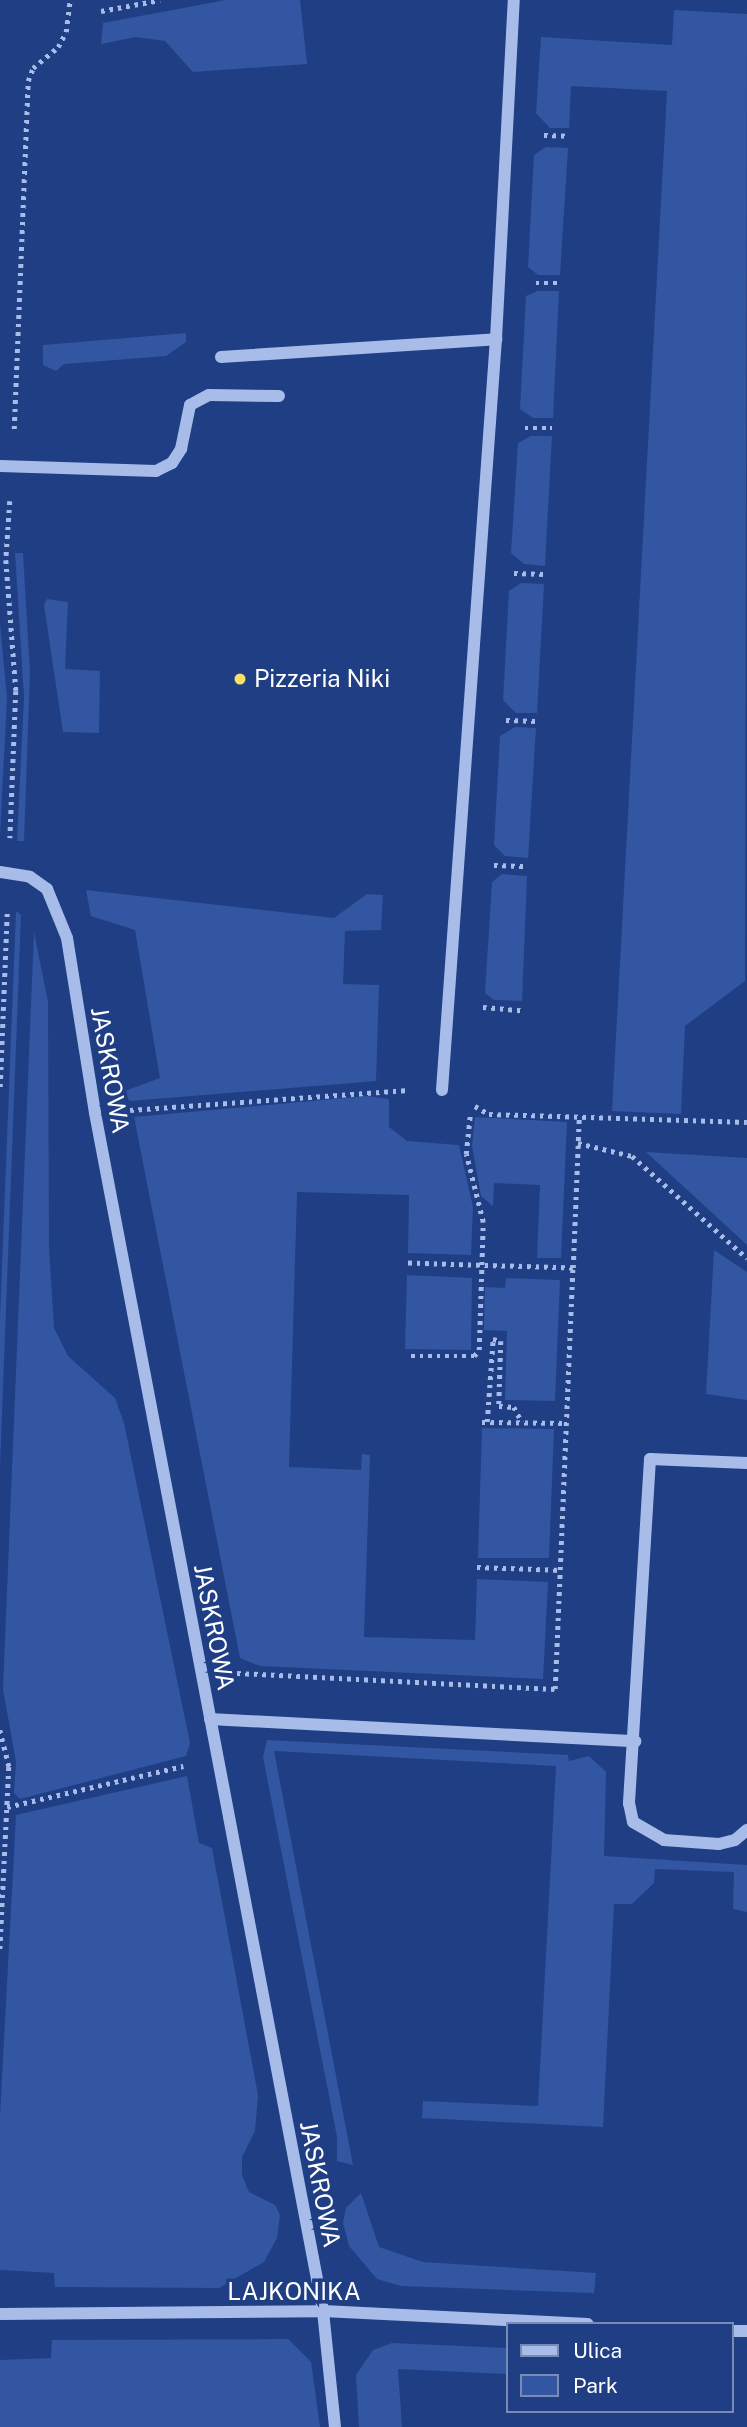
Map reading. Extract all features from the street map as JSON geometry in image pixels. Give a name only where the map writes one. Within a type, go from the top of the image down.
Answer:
[{"type":"street","points":[[442,1090],[496,339],[514,0]]},
{"type":"street","points":[[220,357],[496,339]]},
{"type":"street","points":[[6,466],[156,471],[172,463],[181,449],[190,405],[209,395],[279,396]]},
{"type":"street","name":"JASKROWA","points":[[4,872],[30,877],[47,889],[58,910],[323,2311],[335,2427]]},
{"type":"street","points":[[747,1463],[650,1460],[635,1741],[629,1802],[633,1822],[664,1840],[705,1843],[735,1840],[747,1830]]},
{"type":"street","points":[[210,1718],[635,1741]]},
{"type":"street","name":"LAJKONIKA","points":[[0,2314],[323,2311],[547,2322]]},
{"type":"path","points":[[0,1087],[4,872],[16,691],[6,560],[6,466],[28,81],[33,68],[58,47],[69,21],[70,0]]},
{"type":"path","points":[[101,11],[160,0]]},
{"type":"path","points":[[541,135],[568,136]]},
{"type":"path","points":[[511,428],[552,428]]},
{"type":"path","points":[[503,572],[544,574]]},
{"type":"path","points":[[495,719],[536,722]]},
{"type":"path","points":[[486,864],[528,866]]},
{"type":"path","points":[[478,1007],[521,1010]]},
{"type":"path","points":[[95,1113],[366,1089],[474,1090],[474,1104],[467,1121],[466,1154],[483,1222],[479,1350],[474,1356],[411,1356]]},
{"type":"path","points":[[474,1104],[489,1114],[579,1119],[747,1122]]},
{"type":"path","points":[[201,1671],[555,1689],[579,1119]]},
{"type":"path","points":[[578,1143],[632,1156],[747,1258]]},
{"type":"path","points":[[407,1263],[573,1268]]},
{"type":"path","points":[[522,1422],[514,1407],[499,1406],[498,1339],[491,1340],[484,1422],[567,1423]]},
{"type":"path","points":[[477,1567],[561,1570]]},
{"type":"path","points":[[0,1730],[9,1767],[0,1949]]},
{"type":"path","points":[[7,1807],[218,1758]]},
{"type":"green space","points":[[226,0],[300,0],[307,64],[193,72],[165,41],[136,37],[101,44],[103,23]]},
{"type":"green space","points":[[674,10],[747,14],[745,981],[685,1026],[681,1114],[612,1111],[667,91],[571,86],[569,128],[550,128],[536,113],[541,37],[672,45]]},
{"type":"green space","points":[[546,147],[568,148],[560,275],[538,275],[528,267],[534,155]]},
{"type":"green space","points":[[538,291],[559,291],[553,418],[533,418],[520,409],[526,296]]},
{"type":"green space","points":[[186,333],[186,342],[166,356],[64,364],[56,371],[43,365],[43,345]]},
{"type":"green space","points":[[531,436],[552,436],[545,566],[524,564],[511,553],[518,443]]},
{"type":"green space","points":[[15,553],[23,553],[30,672],[24,841],[17,841],[24,697]]},
{"type":"green space","points":[[521,583],[544,584],[537,713],[516,713],[503,700],[509,591]]},
{"type":"green space","points":[[47,599],[68,602],[65,669],[100,671],[99,733],[63,732],[44,605]]},
{"type":"green space","points":[[0,624],[7,698],[0,836]]},
{"type":"green space","points":[[515,727],[536,728],[528,858],[505,856],[494,845],[500,736]]},
{"type":"green space","points":[[502,874],[527,876],[522,1001],[494,1000],[485,993],[492,882]]},
{"type":"green space","points":[[86,890],[334,918],[367,894],[383,895],[381,930],[345,931],[343,984],[379,985],[376,1081],[130,1101],[122,1092],[160,1078],[135,930],[91,916]]},
{"type":"green space","points":[[16,911],[21,915],[0,1467],[0,1317]]},
{"type":"green space","points":[[34,932],[48,1002],[49,1248],[54,1328],[68,1356],[115,1398],[124,1423],[190,1743],[186,1756],[20,1799],[14,1793],[16,1762],[3,1689]]},
{"type":"green space","points":[[367,1096],[389,1099],[389,1127],[407,1141],[459,1145],[473,1207],[471,1255],[408,1253],[409,1195],[297,1192],[289,1467],[361,1470],[362,1454],[370,1455],[364,1637],[475,1640],[477,1579],[548,1582],[543,1679],[260,1666],[240,1658],[134,1117]]},
{"type":"green space","points":[[475,1117],[567,1122],[561,1258],[537,1258],[540,1185],[494,1183],[493,1206],[481,1196],[472,1146]]},
{"type":"green space","points":[[646,1152],[747,1158],[747,1245]]},
{"type":"green space","points":[[714,1250],[747,1272],[747,1400],[706,1394]]},
{"type":"green space","points":[[407,1275],[472,1278],[471,1350],[405,1349]]},
{"type":"green space","points":[[506,1278],[560,1280],[555,1401],[505,1400],[507,1331],[484,1330],[485,1287],[505,1288]]},
{"type":"green space","points":[[482,1428],[554,1429],[549,1558],[478,1558]]},
{"type":"green space","points":[[267,1740],[568,1755],[569,1761],[589,1756],[606,1772],[604,1856],[747,1865],[747,1912],[733,1909],[734,1872],[655,1869],[654,1883],[632,1904],[614,1904],[603,2127],[422,2118],[423,2101],[538,2106],[556,1766],[274,1751],[353,2165],[337,2161],[337,2137],[263,1757]]},
{"type":"green space","points":[[187,1776],[199,1843],[212,1848],[258,2095],[255,2131],[242,2157],[242,2175],[249,2192],[275,2205],[280,2215],[277,2238],[264,2262],[219,2288],[55,2287],[54,2273],[0,2270],[0,2115],[16,1815]]},
{"type":"green space","points":[[361,2193],[379,2247],[423,2262],[596,2273],[594,2293],[401,2286],[377,2279],[349,2246],[343,2223],[346,2208]]},
{"type":"green space","points":[[288,2339],[311,2362],[320,2427],[0,2427],[0,2360],[51,2358],[52,2340]]},
{"type":"green space","points":[[392,2343],[505,2348],[505,2374],[398,2369],[402,2427],[359,2427],[356,2375],[373,2350]]},
{"type":"place","name":"Pizzeria Niki","points":[[240,679]]}]
